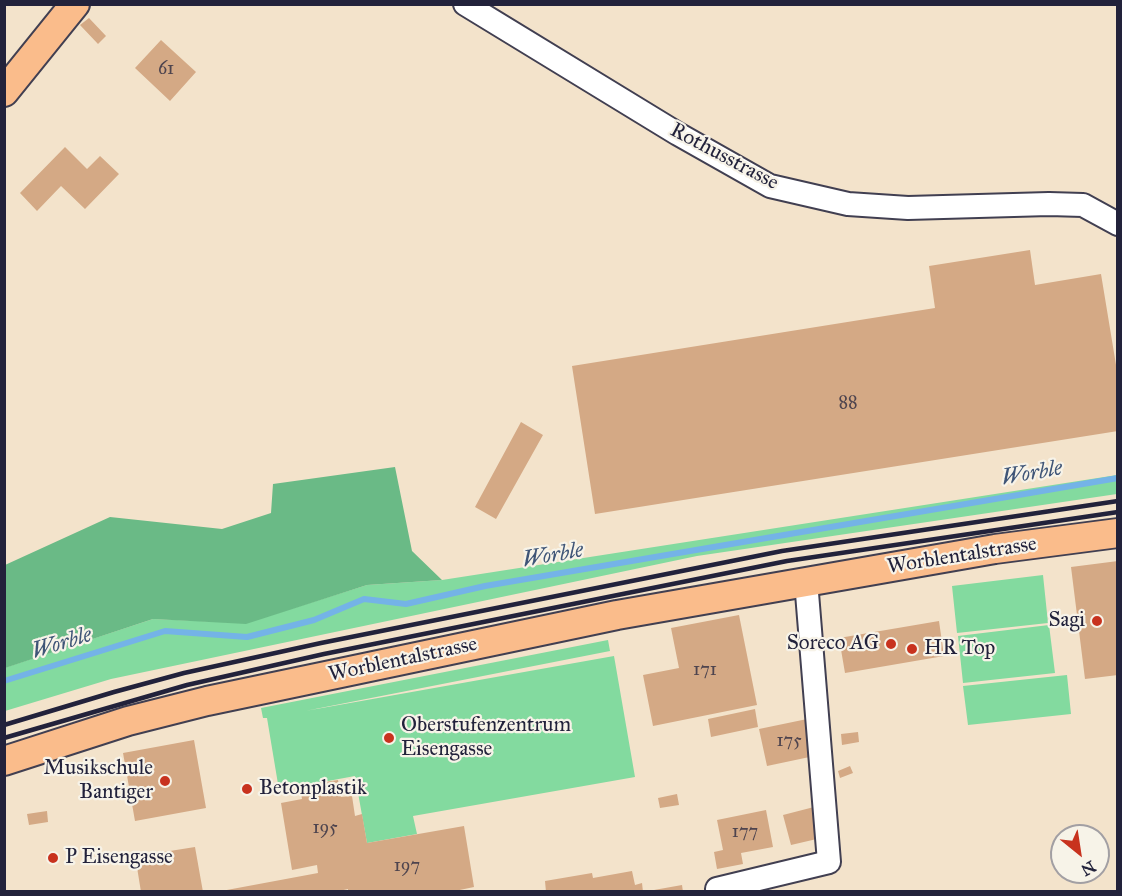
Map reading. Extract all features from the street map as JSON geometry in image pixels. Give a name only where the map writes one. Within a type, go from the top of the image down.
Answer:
[{"type":"main road","points":[[4,92],[75,4]]},
{"type":"main road","name":"Worblentalstrasse","points":[[4,761],[128,721],[207,701],[605,617],[995,549],[1118,533]]},
{"type":"street","name":"Rothusstrasse","points":[[465,4],[678,134],[770,186],[848,204],[908,208],[1083,205],[1118,224]]},
{"type":"street","points":[[717,889],[829,862],[806,581]]},
{"type":"green space","points":[[395,467],[412,551],[442,580],[367,585],[246,624],[153,619],[5,668],[5,565],[110,517],[222,529],[271,513],[273,484]]},
{"type":"green space","points":[[1117,475],[1117,494],[697,556],[111,679],[5,711],[4,668],[153,619],[246,623],[367,585],[442,580]]},
{"type":"green space","points":[[1043,575],[1048,623],[957,633],[952,586]]},
{"type":"green space","points":[[1049,625],[1055,673],[963,683],[958,636]]},
{"type":"green space","points":[[608,640],[610,651],[305,711],[614,656],[635,777],[413,816],[417,834],[367,843],[355,776],[279,790],[267,718],[263,718],[261,708]]},
{"type":"green space","points":[[1067,675],[1071,714],[968,725],[963,686]]},
{"type":"building","points":[[89,18],[106,36],[98,44],[80,25]]},
{"type":"building","points":[[161,40],[196,72],[170,101],[135,68]]},
{"type":"building","points":[[65,147],[87,169],[100,156],[119,174],[85,209],[61,186],[37,211],[20,193]]},
{"type":"building","points":[[1030,250],[1035,285],[1101,274],[1118,377],[1118,431],[595,514],[572,366],[935,308],[929,266]]},
{"type":"building","points":[[521,422],[543,435],[496,519],[475,507]]},
{"type":"building","name":"Sagi","points":[[1118,561],[1118,675],[1085,679],[1071,567]]},
{"type":"building","points":[[739,615],[757,705],[653,726],[643,675],[679,668],[671,628]]},
{"type":"building","points":[[939,621],[944,656],[845,673],[839,638]]},
{"type":"building","points":[[755,709],[758,727],[711,737],[708,719]]},
{"type":"building","points":[[812,718],[819,755],[767,766],[759,729]]},
{"type":"building","points":[[858,732],[859,742],[842,745],[841,734]]},
{"type":"building","name":"Musikschule Bantiger","points":[[194,740],[206,808],[135,821],[123,753]]},
{"type":"building","points":[[850,766],[853,773],[840,778],[838,771]]},
{"type":"building","points":[[338,780],[341,797],[352,796],[355,816],[362,814],[367,843],[464,826],[474,887],[450,892],[348,892],[348,889],[335,892],[216,892],[318,873],[317,865],[292,870],[281,803],[302,799],[300,786]]},
{"type":"building","points":[[677,794],[679,805],[660,808],[658,798]]},
{"type":"building","points":[[814,807],[821,838],[791,845],[783,815]]},
{"type":"building","points":[[766,810],[773,847],[741,853],[743,864],[717,869],[714,852],[723,850],[717,820]]},
{"type":"building","points":[[47,811],[48,822],[29,825],[27,814]]},
{"type":"building","points":[[195,847],[203,892],[141,892],[136,861],[152,859],[151,854]]},
{"type":"building","points":[[632,871],[635,885],[642,883],[643,892],[546,892],[545,881],[592,873],[593,878]]},
{"type":"building","points":[[682,885],[683,892],[654,892],[654,890]]},
{"type":"waterway","name":"Worble","points":[[4,681],[165,631],[247,637],[314,620],[364,599],[406,604],[485,586],[1118,478]]},
{"type":"railway","points":[[4,725],[184,673],[321,643],[782,551],[1118,501]]},
{"type":"railway","points":[[4,738],[187,685],[324,654],[787,561],[1118,512]]},
{"type":"place","name":"Sagi","points":[[1097,621]]},
{"type":"place","name":"Soreco AG","points":[[891,644]]},
{"type":"place","name":"HR Top","points":[[912,649]]},
{"type":"place","name":"Oberstufenzentrum Eisengasse","points":[[389,738]]},
{"type":"place","name":"Musikschule Bantiger","points":[[165,781]]},
{"type":"place","name":"Betonplastik","points":[[247,789]]},
{"type":"place","name":"P Eisengasse","points":[[53,858]]}]
